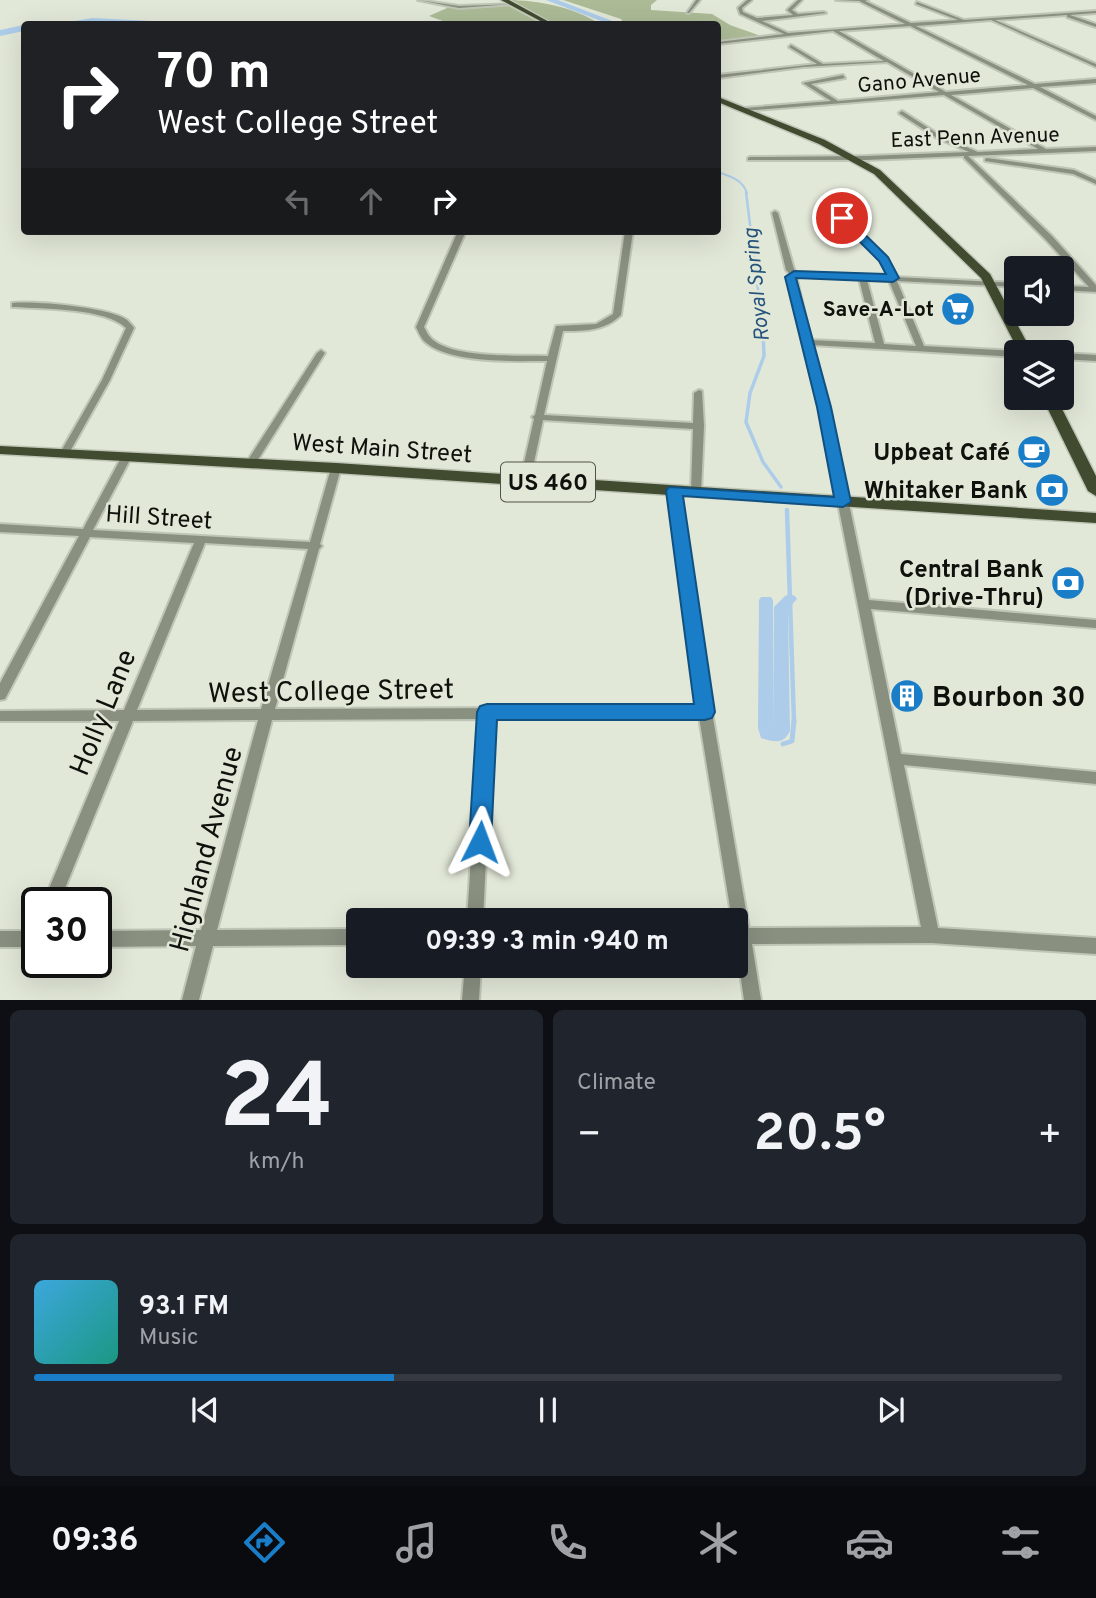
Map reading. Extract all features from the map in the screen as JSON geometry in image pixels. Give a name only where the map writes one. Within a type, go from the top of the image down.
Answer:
[{"type":"main road","points":[[508,2],[544,21]]},
{"type":"main road","points":[[721,100],[855,158],[884,177],[970,258],[992,284],[1020,340]]},
{"type":"main road","points":[[1056,410],[1092,476],[1096,491]]},
{"type":"main road","name":"West Main Street","points":[[0,450],[336,468],[1096,518]]},
{"type":"street","points":[[420,0],[459,7],[508,2]]},
{"type":"street","points":[[426,0],[454,5],[508,2]]},
{"type":"street","points":[[688,12],[698,0]]},
{"type":"street","points":[[797,16],[789,10],[800,0]]},
{"type":"street","points":[[838,0],[873,0]]},
{"type":"street","points":[[740,1],[749,1]]},
{"type":"street","points":[[749,1],[740,10],[754,20],[788,34]]},
{"type":"street","points":[[861,1],[1096,118]]},
{"type":"street","points":[[917,3],[965,21]]},
{"type":"street","points":[[721,43],[833,30],[1096,12]]},
{"type":"street","points":[[754,20],[824,13]]},
{"type":"street","points":[[1066,14],[1096,26]]},
{"type":"street","points":[[990,19],[1096,66]]},
{"type":"street","points":[[833,30],[1047,152]]},
{"type":"street","points":[[791,46],[821,64]]},
{"type":"street","points":[[721,77],[821,64],[887,61]]},
{"type":"street","points":[[836,102],[806,83],[843,77]]},
{"type":"street","name":"Gano Avenue","points":[[745,110],[1096,81]]},
{"type":"street","points":[[902,113],[939,137],[978,154]]},
{"type":"street","name":"East Penn Avenue","points":[[750,159],[1096,149]]},
{"type":"street","points":[[952,155],[1038,165],[1096,176]]},
{"type":"street","points":[[966,157],[1049,238],[1096,290]]},
{"type":"street","points":[[1083,174],[1096,182]]},
{"type":"street","points":[[775,213],[790,270],[794,274],[1004,284]]},
{"type":"street","points":[[842,218],[884,260],[921,348]]},
{"type":"street","points":[[461,235],[450,253],[420,327],[422,334],[428,341],[449,351],[551,359]]},
{"type":"street","points":[[525,481],[537,417],[559,328],[595,327],[610,322],[617,315],[628,235]]},
{"type":"street","points":[[794,274],[790,277],[808,342],[843,502],[931,935]]},
{"type":"street","points":[[862,277],[880,346]]},
{"type":"street","points":[[1074,289],[1096,290]]},
{"type":"street","points":[[15,305],[104,314],[120,318],[130,328],[106,380],[65,453]]},
{"type":"street","points":[[808,342],[1004,353]]},
{"type":"street","points":[[251,463],[321,353]]},
{"type":"street","points":[[1074,357],[1096,358]]},
{"type":"street","points":[[696,492],[699,393]]},
{"type":"street","points":[[537,417],[699,426]]},
{"type":"street","points":[[0,695],[127,456]]},
{"type":"street","name":"Highland Avenue","points":[[190,999],[336,468]]},
{"type":"street","points":[[674,491],[736,908]]},
{"type":"street","name":"Hill Street","points":[[0,528],[316,546]]},
{"type":"street","name":"Holly Lane","points":[[58,887],[200,541]]},
{"type":"street","points":[[864,604],[1096,624]]},
{"type":"street","points":[[476,908],[487,712]]},
{"type":"street","name":"West College Street","points":[[0,716],[705,712]]},
{"type":"street","points":[[896,760],[1096,778]]},
{"type":"street","points":[[748,936],[931,935],[1096,946]]},
{"type":"street","points":[[112,939],[346,937]]},
{"type":"street","points":[[0,939],[21,938]]},
{"type":"street","points":[[748,975],[753,999]]},
{"type":"street","points":[[470,999],[472,978]]},
{"type":"green space","points":[[507,0],[555,6],[595,21],[549,21]]},
{"type":"green space","points":[[563,0],[657,0],[651,5],[651,10],[712,14],[730,25],[761,36],[721,41],[721,21],[621,19]]},
{"type":"green space","points":[[509,6],[536,21],[443,21],[429,16],[447,8]]},
{"type":"waterway","points":[[550,0],[608,21]]},
{"type":"waterway","points":[[0,33],[21,29]]},
{"type":"waterway","name":"Royal Spring","points":[[721,173],[739,182],[747,193]]},
{"type":"waterway","name":"Royal Spring","points":[[746,192],[763,330]]},
{"type":"waterway","name":"Royal Spring","points":[[763,328],[764,356],[750,393],[746,422],[763,462],[781,487]]},
{"type":"waterway","name":"Royal Spring","points":[[787,510],[794,721]]},
{"type":"waterway","points":[[766,600],[766,728],[767,733],[778,736],[782,731],[781,607],[790,599]]},
{"type":"waterway","name":"Royal Spring","points":[[783,744],[792,741],[794,721]]},
{"type":"place","name":"Save-A-Lot","points":[[958,309]]},
{"type":"place","name":"Upbeat Café","points":[[1034,452]]},
{"type":"place","name":"Whitaker Bank","points":[[1052,490]]},
{"type":"place","name":"Central Bank (Drive-Thru)","points":[[1068,583]]},
{"type":"place","name":"Bourbon 30","points":[[907,696]]},
{"type":"route","points":[[480,842],[487,712],[705,712],[674,491],[843,502],[824,407],[790,277],[794,274],[893,278],[884,260],[842,218]]}]
